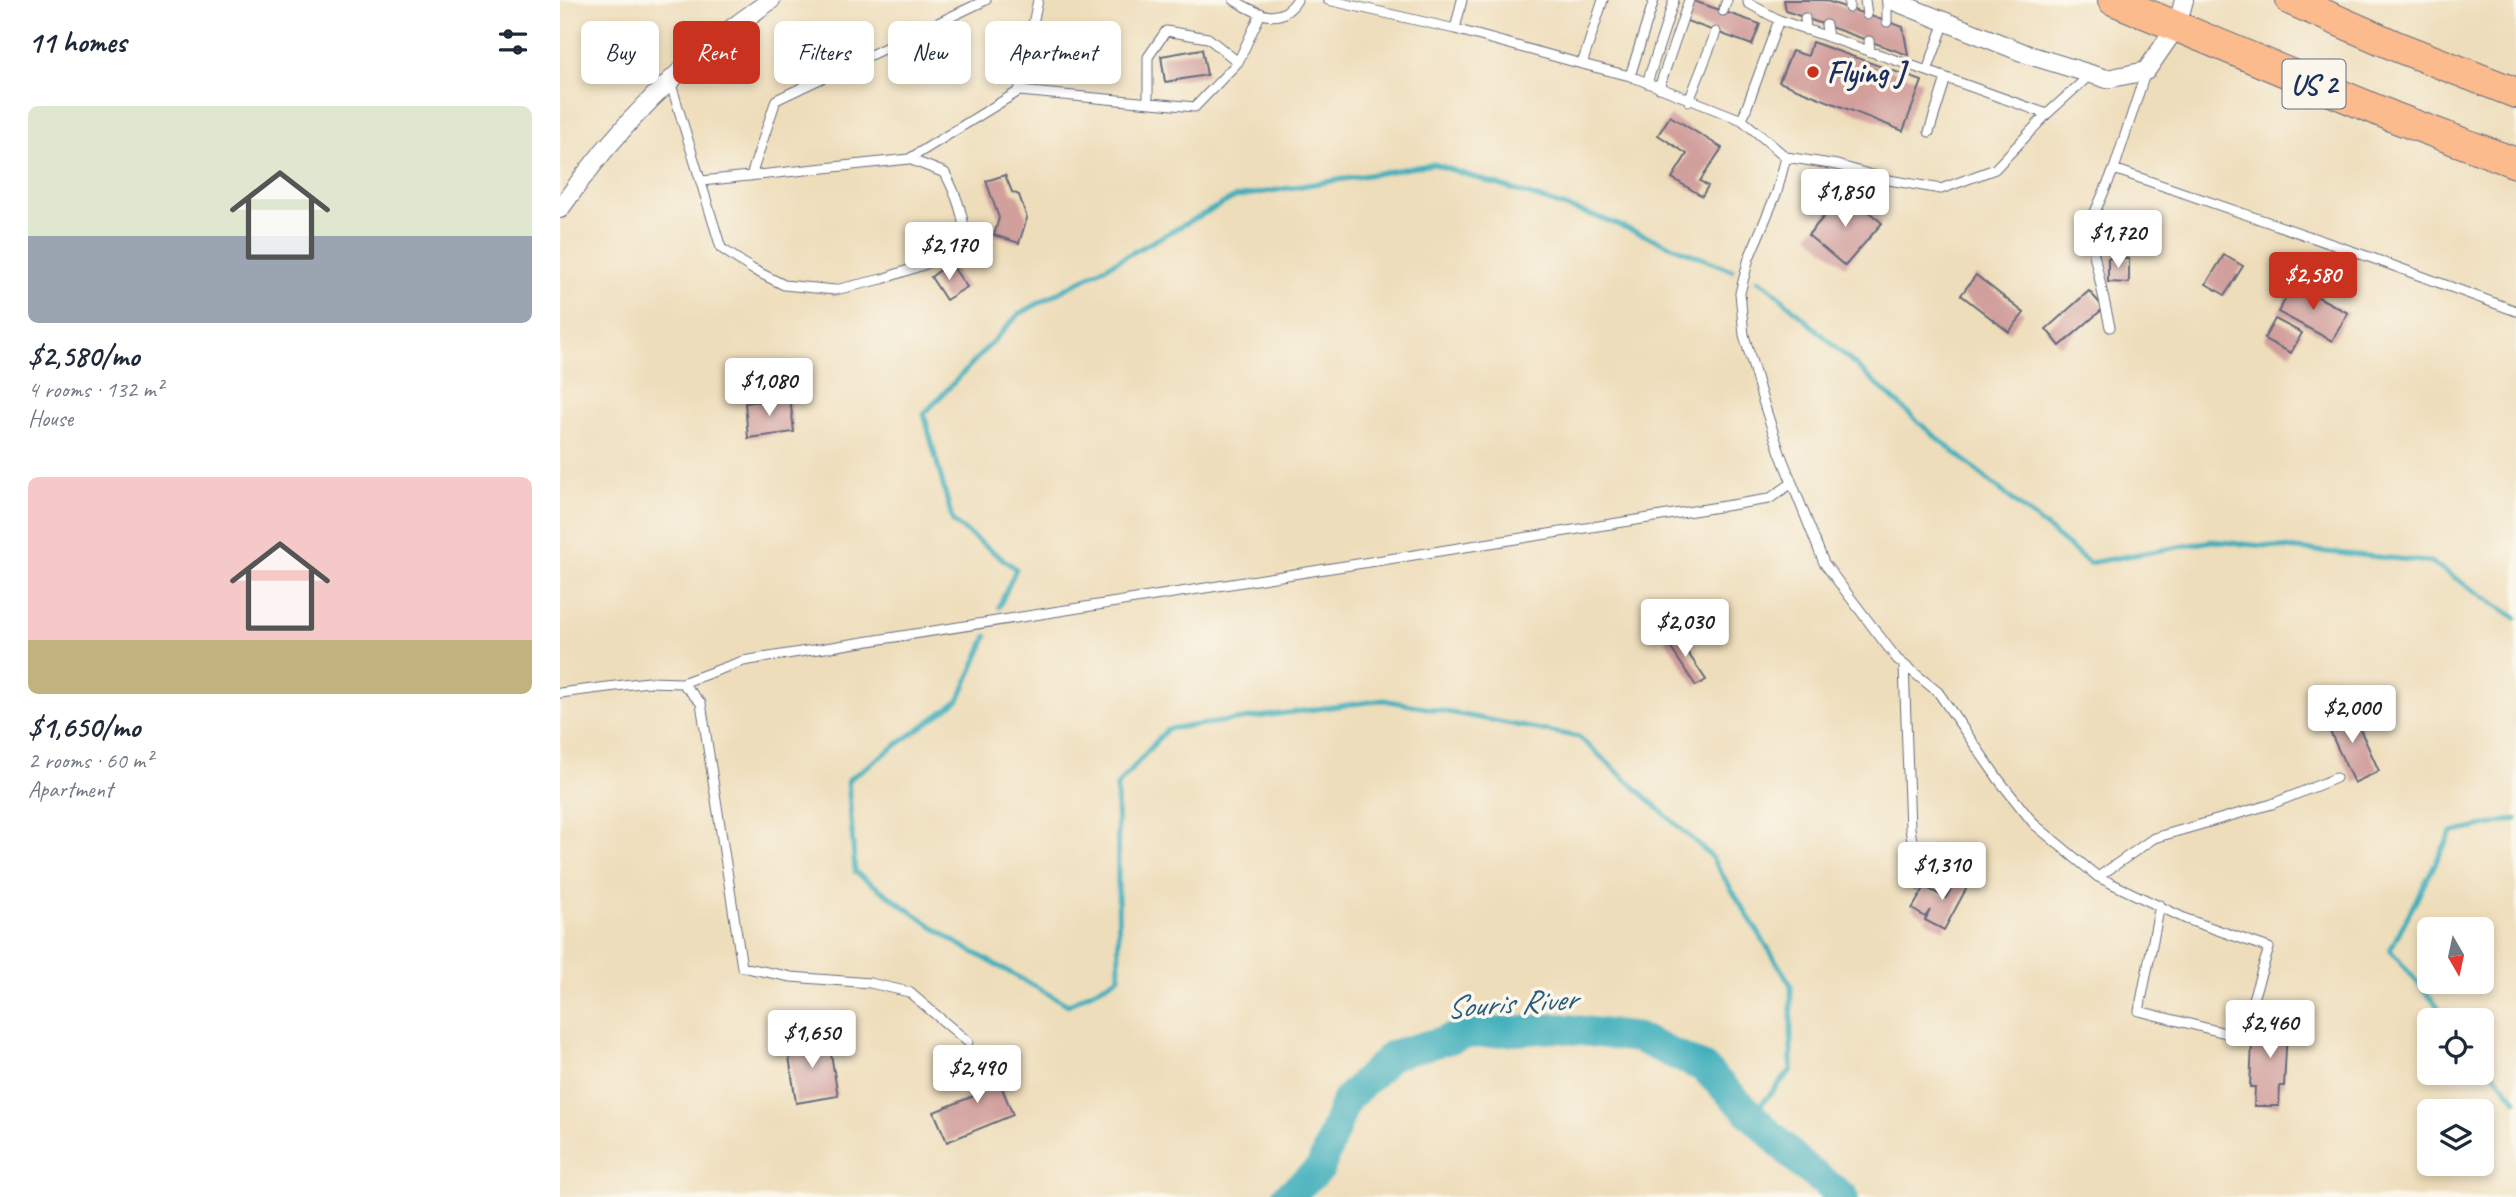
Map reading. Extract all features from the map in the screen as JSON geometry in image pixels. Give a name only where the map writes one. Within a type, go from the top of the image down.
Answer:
[{"type":"highway","name":"US 2","points":[[2113,0],[2180,13],[2396,118],[2516,163]]},
{"type":"highway","name":"US 2","points":[[2291,0],[2398,47],[2516,93]]},
{"type":"street","points":[[560,209],[589,166],[648,101],[731,27],[771,0]]},
{"type":"street","points":[[1889,0],[2029,55],[2107,79],[2146,71],[2180,13]]},
{"type":"lane","points":[[751,176],[776,100],[986,0]]},
{"type":"lane","points":[[1019,91],[1038,0]]},
{"type":"lane","points":[[1234,0],[1250,10],[1273,17],[1291,10],[1297,0]]},
{"type":"lane","points":[[1328,0],[1455,29],[1630,76],[1742,120],[1786,157],[1838,164],[1889,180],[1941,190],[1995,169],[2047,114],[2091,74]]},
{"type":"lane","points":[[1455,29],[1462,0]]},
{"type":"lane","points":[[1582,64],[1603,0]]},
{"type":"lane","points":[[1630,76],[1654,0]]},
{"type":"lane","points":[[1647,83],[1674,0]]},
{"type":"lane","points":[[1659,88],[1689,0]]},
{"type":"lane","points":[[1723,10],[1727,0]]},
{"type":"lane","points":[[1865,0],[1867,15]]},
{"type":"lane","points":[[1888,22],[1889,0]]},
{"type":"lane","points":[[1746,1],[1779,20],[1828,37],[1849,39],[1870,52],[1888,52],[1927,71],[2047,114]]},
{"type":"lane","points":[[702,181],[909,159],[1019,91],[1195,107],[1238,62],[1261,13]]},
{"type":"lane","points":[[1805,18],[1806,30]]},
{"type":"lane","points":[[1742,120],[1779,20]]},
{"type":"lane","points":[[1927,71],[1945,22]]},
{"type":"lane","points":[[1826,25],[1828,37]]},
{"type":"lane","points":[[1147,102],[1148,57],[1166,31],[1208,38],[1238,62]]},
{"type":"lane","points":[[1689,101],[1716,32]]},
{"type":"lane","points":[[1869,41],[1870,52]]},
{"type":"lane","points":[[2110,327],[2092,245],[2095,212],[2114,169],[2146,71]]},
{"type":"lane","points":[[1928,132],[1946,78]]},
{"type":"lane","points":[[670,81],[721,248],[752,269],[784,285],[835,290],[882,279],[926,264],[965,243],[964,220],[958,198],[945,173],[909,159]]},
{"type":"lane","points":[[1786,157],[1777,192],[1749,258],[1740,293],[1744,335],[1763,401],[1824,563],[1897,659],[1938,692],[1999,780],[2034,824],[2098,877],[2160,905],[2186,919],[2269,948],[2241,1037],[2139,1011],[2160,905]]},
{"type":"lane","points":[[2114,169],[2516,311]]},
{"type":"lane","points":[[560,693],[649,682],[681,683],[743,661],[1769,499],[1792,483]]},
{"type":"lane","points":[[1904,665],[1910,829],[1920,886]]},
{"type":"lane","points":[[681,683],[701,703],[742,967],[791,977],[870,983],[909,992],[968,1042]]},
{"type":"lane","points":[[2098,877],[2154,838],[2272,804],[2336,778]]},
{"type":"building","points":[[1691,0],[1760,24],[1752,45],[1684,20]]},
{"type":"building","points":[[1784,0],[1824,0],[1903,27],[1908,55],[1786,11]]},
{"type":"building","points":[[1812,42],[1922,81],[1903,131],[1779,82],[1792,51],[1808,56]]},
{"type":"building","points":[[1202,49],[1207,75],[1165,82],[1161,56]]},
{"type":"building","points":[[1670,116],[1722,148],[1700,181],[1708,186],[1702,196],[1672,178],[1687,154],[1658,135]]},
{"type":"building","points":[[1005,175],[1012,192],[1019,195],[1027,218],[1019,243],[994,235],[999,218],[986,181]]},
{"type":"building","points":[[1845,192],[1882,223],[1845,266],[1808,235]]},
{"type":"building","points":[[2224,255],[2243,266],[2225,295],[2206,284]]},
{"type":"building","points":[[2108,258],[2129,259],[2129,283],[2108,282]]},
{"type":"building","points":[[950,263],[967,287],[946,300],[931,277]]},
{"type":"building","points":[[1976,275],[2024,313],[2009,332],[1961,295]]},
{"type":"building","points":[[2294,284],[2348,313],[2332,341],[2278,312]]},
{"type":"building","points":[[2089,291],[2104,308],[2060,346],[2046,329]]},
{"type":"building","points":[[2275,319],[2302,333],[2291,353],[2264,339]]},
{"type":"building","points":[[790,398],[794,432],[748,438],[745,403]]},
{"type":"building","points":[[1674,632],[1706,680],[1696,686],[1664,638]]},
{"type":"building","points":[[2350,707],[2379,771],[2354,783],[2324,719]]},
{"type":"building","points":[[1961,870],[1972,878],[1944,930],[1925,920],[1930,910],[1925,917],[1912,909],[1925,887],[1946,898]]},
{"type":"building","points":[[2265,1011],[2288,1012],[2284,1086],[2280,1086],[2279,1106],[2254,1106],[2255,1087],[2250,1087],[2252,1043],[2263,1043]]},
{"type":"building","points":[[828,1036],[838,1096],[796,1103],[787,1043]]},
{"type":"building","points":[[999,1062],[1010,1086],[1002,1088],[1013,1115],[947,1142],[934,1112],[976,1095],[968,1075]]},
{"type":"waterway","points":[[999,607],[1016,569],[953,522],[924,414],[1019,314],[1235,197],[1434,164],[1606,220],[1732,270]]},
{"type":"waterway","points":[[1758,280],[1767,285],[1924,427],[2089,563],[2212,541],[2431,562],[2516,618]]},
{"type":"waterway","points":[[987,636],[959,700],[848,780],[855,872],[955,942],[1068,1005],[1119,977],[1117,786],[1167,729],[1384,700],[1579,737],[1710,855],[1791,985],[1791,1070],[1752,1115]]},
{"type":"waterway","points":[[2439,1008],[2390,950],[2451,833],[2516,819]]},
{"type":"waterway","name":"Souris River","points":[[1286,1197],[1320,1169],[1346,1100],[1392,1055],[1468,1034],[1559,1028],[1638,1038],[1704,1068],[1803,1166],[1844,1197]]},
{"type":"waterway","points":[[2494,1073],[2516,1100]]},
{"type":"place","name":"Flying J","points":[[1813,72]]}]
